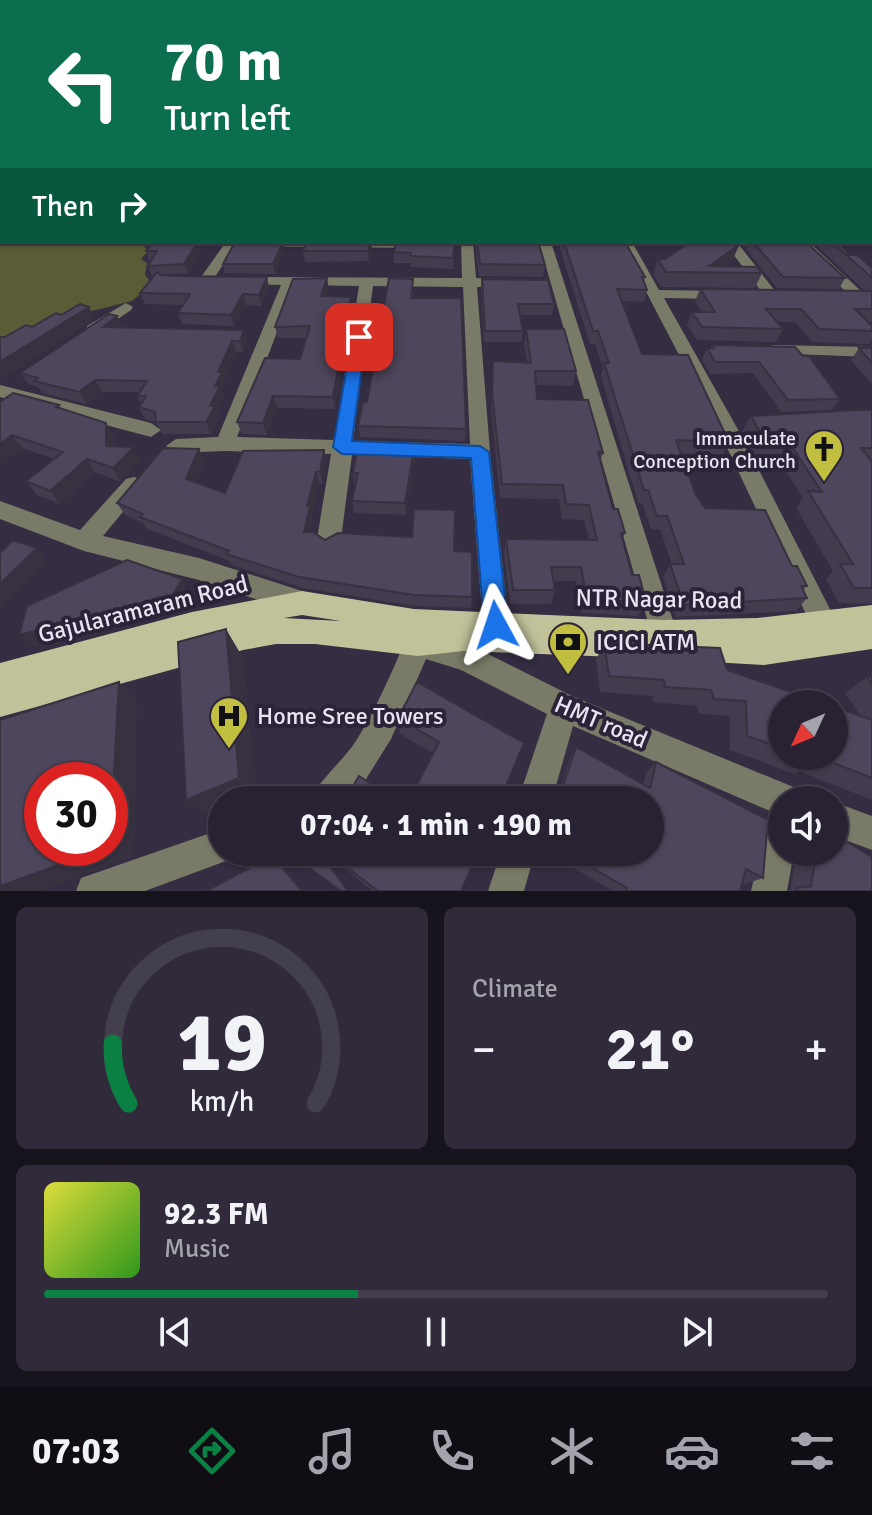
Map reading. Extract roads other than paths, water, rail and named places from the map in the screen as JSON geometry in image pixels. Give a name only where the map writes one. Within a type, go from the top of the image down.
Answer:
[{"type":"main road","name":"NTR Nagar Road","points":[[302,603],[414,621],[664,633],[757,631],[872,617]]},
{"type":"main road","name":"Gajularamaram Road","points":[[0,677],[192,624],[302,603]]},
{"type":"main road","name":"NTR Nagar Road","points":[[0,702],[243,637],[276,631],[373,636],[418,643],[463,638],[764,652],[872,636]]},
{"type":"street","points":[[230,244],[200,280],[515,283]]},
{"type":"street","points":[[462,244],[471,282],[480,452],[496,625]]},
{"type":"street","points":[[545,244],[551,284],[664,633]]},
{"type":"street","points":[[627,244],[655,294],[692,349],[724,423],[823,622]]},
{"type":"street","points":[[655,294],[764,296],[732,244]]},
{"type":"street","points":[[804,244],[865,297]]},
{"type":"street","points":[[225,444],[258,334],[289,281]]},
{"type":"street","points":[[329,539],[367,281]]},
{"type":"street","points":[[830,296],[865,297]]},
{"type":"street","points":[[76,341],[126,307]]},
{"type":"street","points":[[762,350],[872,352]]},
{"type":"street","points":[[0,391],[25,374]]},
{"type":"street","points":[[0,391],[151,430]]},
{"type":"street","points":[[724,423],[754,422]]},
{"type":"street","points":[[176,446],[225,444],[480,452]]},
{"type":"street","points":[[84,541],[146,472]]},
{"type":"street","points":[[0,510],[84,541],[199,569],[302,603]]},
{"type":"street","points":[[344,786],[371,744],[418,643]]},
{"type":"street","name":"HMT road","points":[[418,643],[466,658],[564,707],[768,793]]},
{"type":"street","points":[[539,786],[564,707]]},
{"type":"street","points":[[848,824],[872,833]]},
{"type":"street","points":[[94,891],[208,851]]},
{"type":"street","points":[[506,891],[514,866]]},
{"type":"street","points":[[769,891],[774,866]]},
{"type":"place","name":"Immaculate Conception Church","points":[[824,483]]},
{"type":"place","name":"ICICI ATM","points":[[568,676]]},
{"type":"place","name":"Home Sree Towers","points":[[229,750]]}]
